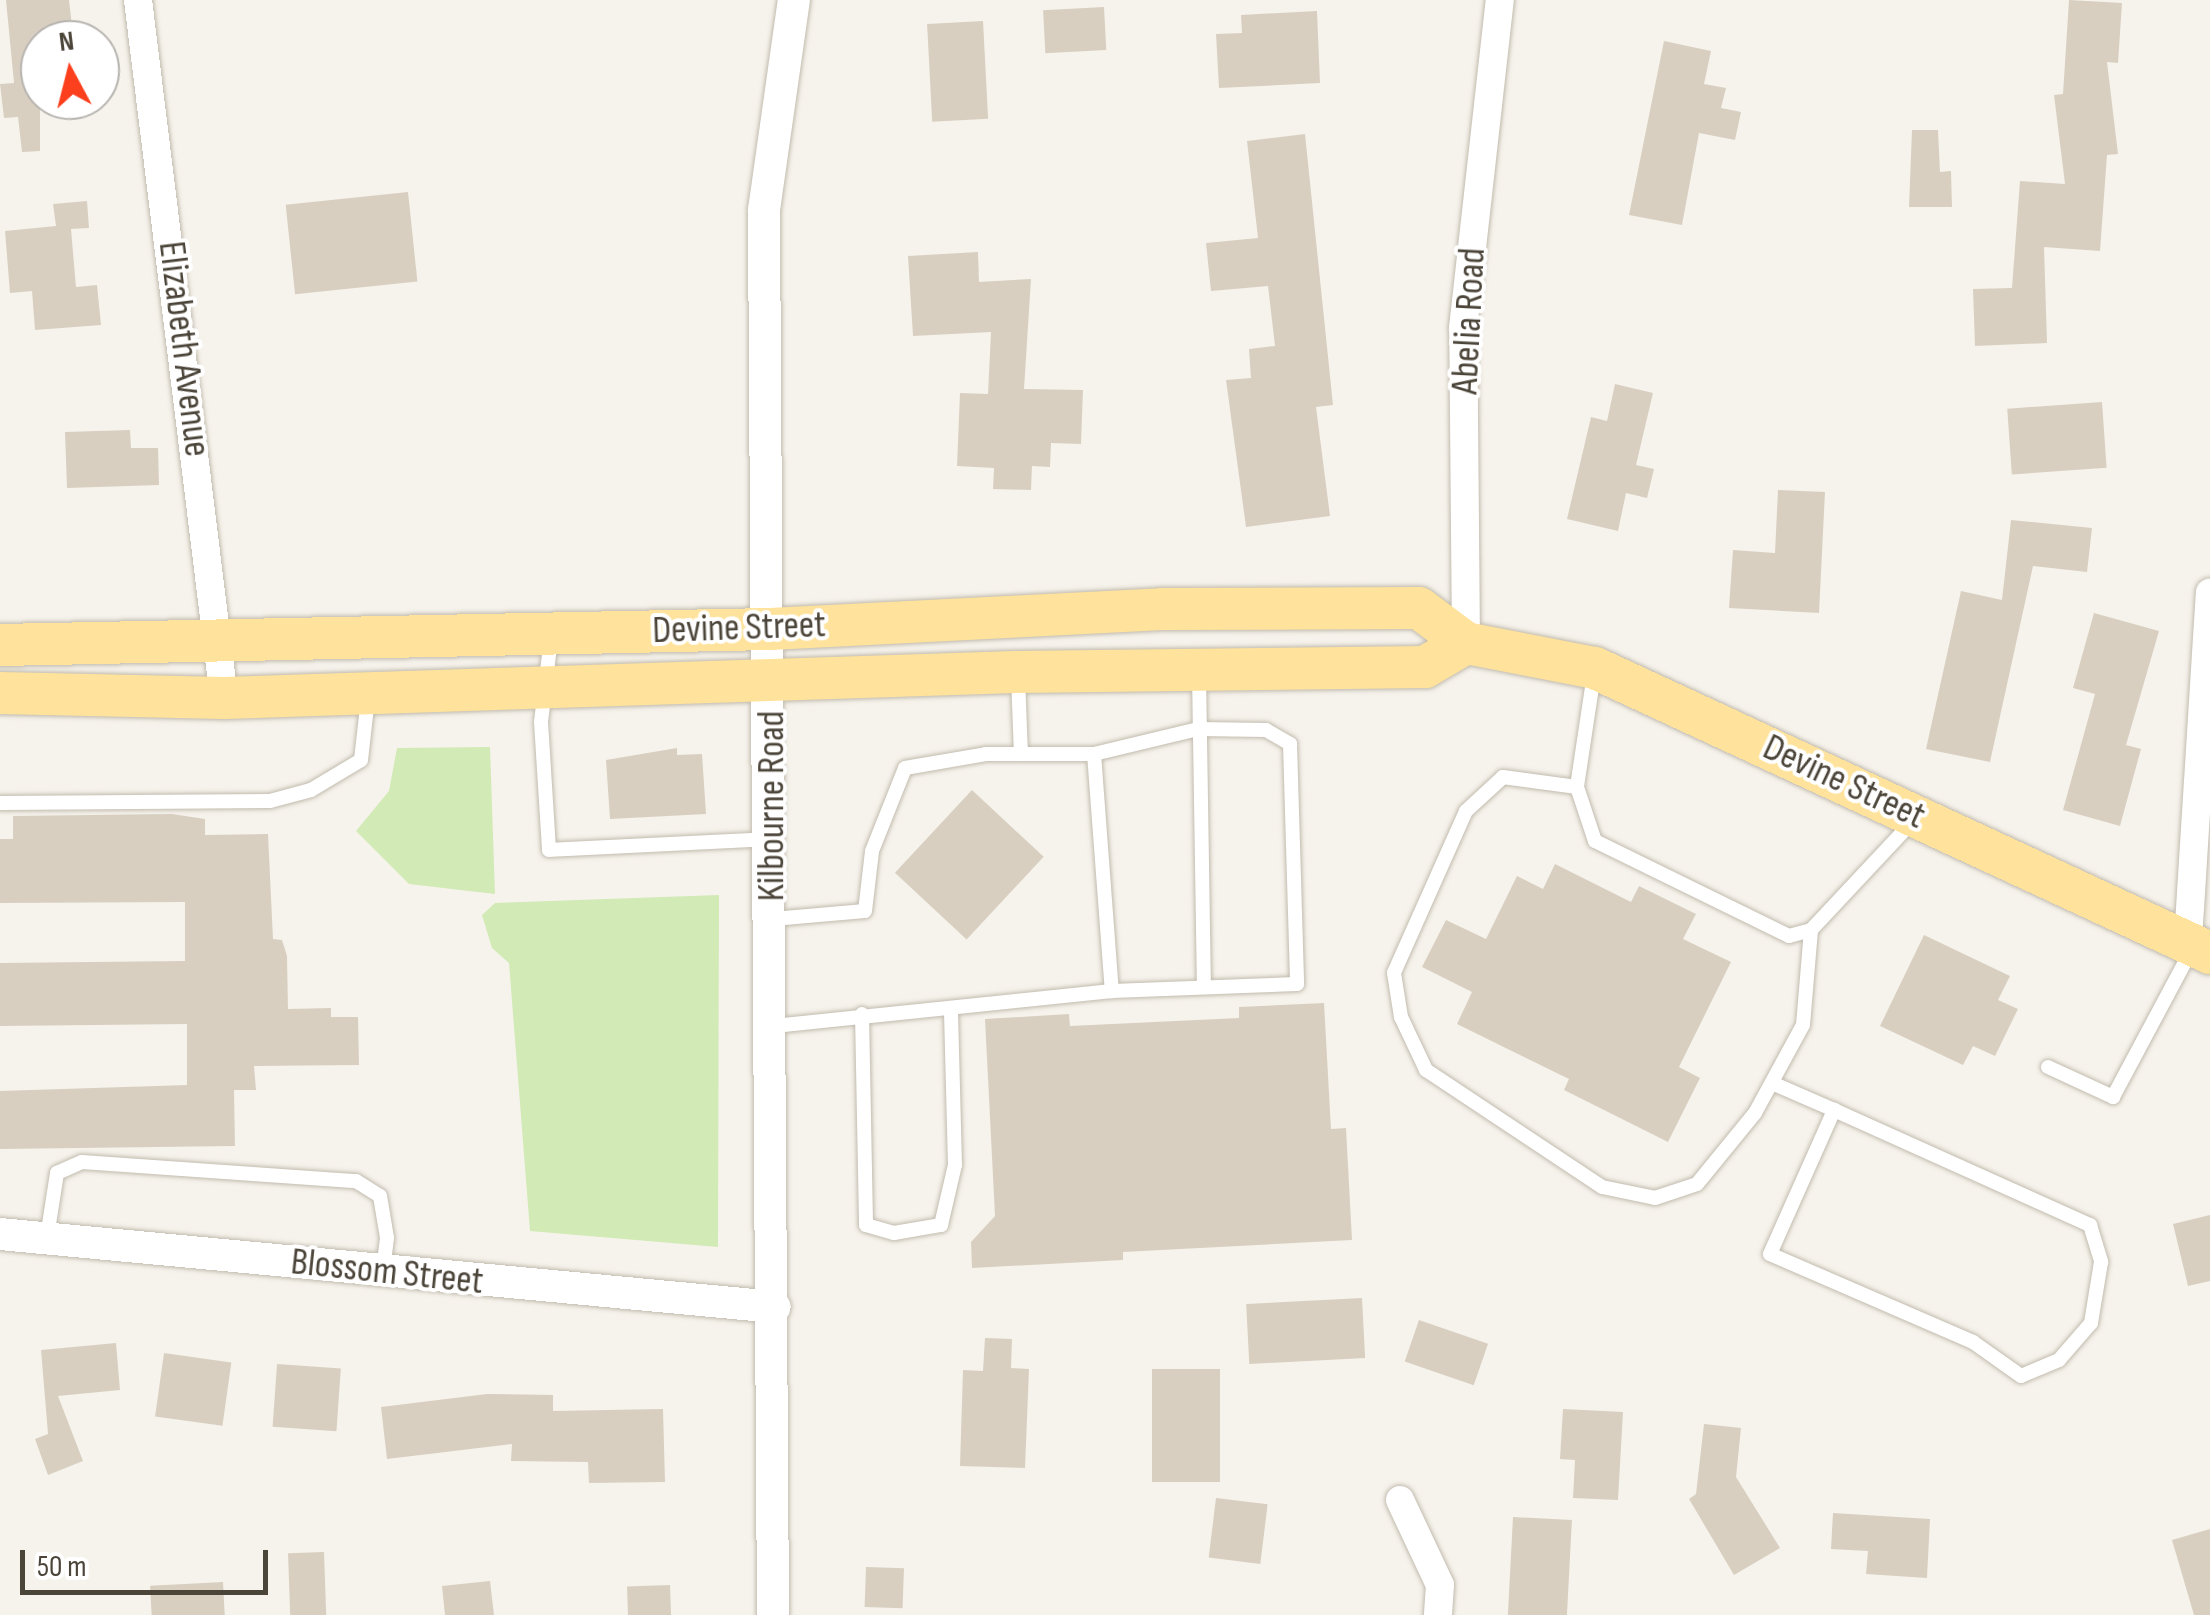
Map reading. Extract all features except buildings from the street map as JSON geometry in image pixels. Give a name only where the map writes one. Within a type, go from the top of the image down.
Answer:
[{"type":"main road","name":"Devine Street","points":[[0,645],[770,628],[1203,608],[1419,608],[1466,643],[1595,668],[2198,946]]},
{"type":"main road","points":[[1199,668],[1203,608]]},
{"type":"main road","name":"Devine Street","points":[[0,693],[224,698],[1017,672],[1425,667],[1466,643]]},
{"type":"street","name":"Elizabeth Avenue","points":[[138,0],[224,698]]},
{"type":"street","name":"Kilbourne Road","points":[[773,1615],[773,839],[764,210],[794,0]]},
{"type":"street","name":"Abelia Road","points":[[1466,643],[1463,328],[1500,0]]},
{"type":"street","points":[[2198,946],[2210,593]]},
{"type":"street","name":"Blossom Street","points":[[0,1234],[775,1307]]},
{"type":"street","points":[[1400,1500],[1440,1585],[1438,1615]]},
{"type":"lane","points":[[552,633],[540,722],[550,850],[773,839]]},
{"type":"lane","points":[[1199,668],[1204,984]]},
{"type":"lane","points":[[1595,668],[1577,787],[1595,841],[1790,936],[1811,930],[1918,816]]},
{"type":"lane","points":[[1017,672],[1021,754]]},
{"type":"lane","points":[[0,803],[270,801],[311,790],[362,760],[368,692]]},
{"type":"lane","points":[[773,920],[865,912],[872,851],[905,768],[1021,754],[1094,754],[1198,729],[1266,730],[1290,744],[1297,984],[1204,984],[862,1014],[774,1026]]},
{"type":"lane","points":[[1094,754],[1112,992]]},
{"type":"lane","points":[[1577,787],[1503,778],[1466,811],[1394,973],[1400,1017],[1426,1070],[1602,1187],[1655,1198],[1697,1184],[1772,1083],[1803,1025],[1811,930]]},
{"type":"lane","points":[[2048,1068],[2113,1097],[2198,946]]},
{"type":"lane","points":[[862,1014],[866,1225],[894,1234],[942,1225],[955,1165],[951,1008]]},
{"type":"lane","points":[[1772,1083],[1834,1110],[2090,1225],[2100,1262],[2090,1322],[2059,1360],[2021,1376],[1972,1342],[1770,1254],[1834,1110]]},
{"type":"lane","points":[[47,1238],[58,1173],[82,1162],[356,1181],[380,1196],[386,1231],[383,1272]]},
{"type":"green space","points":[[490,747],[495,894],[409,884],[356,831],[389,791],[397,748]]},
{"type":"green space","points":[[719,895],[718,1247],[530,1231],[509,963],[492,948],[482,915],[495,903]]}]
